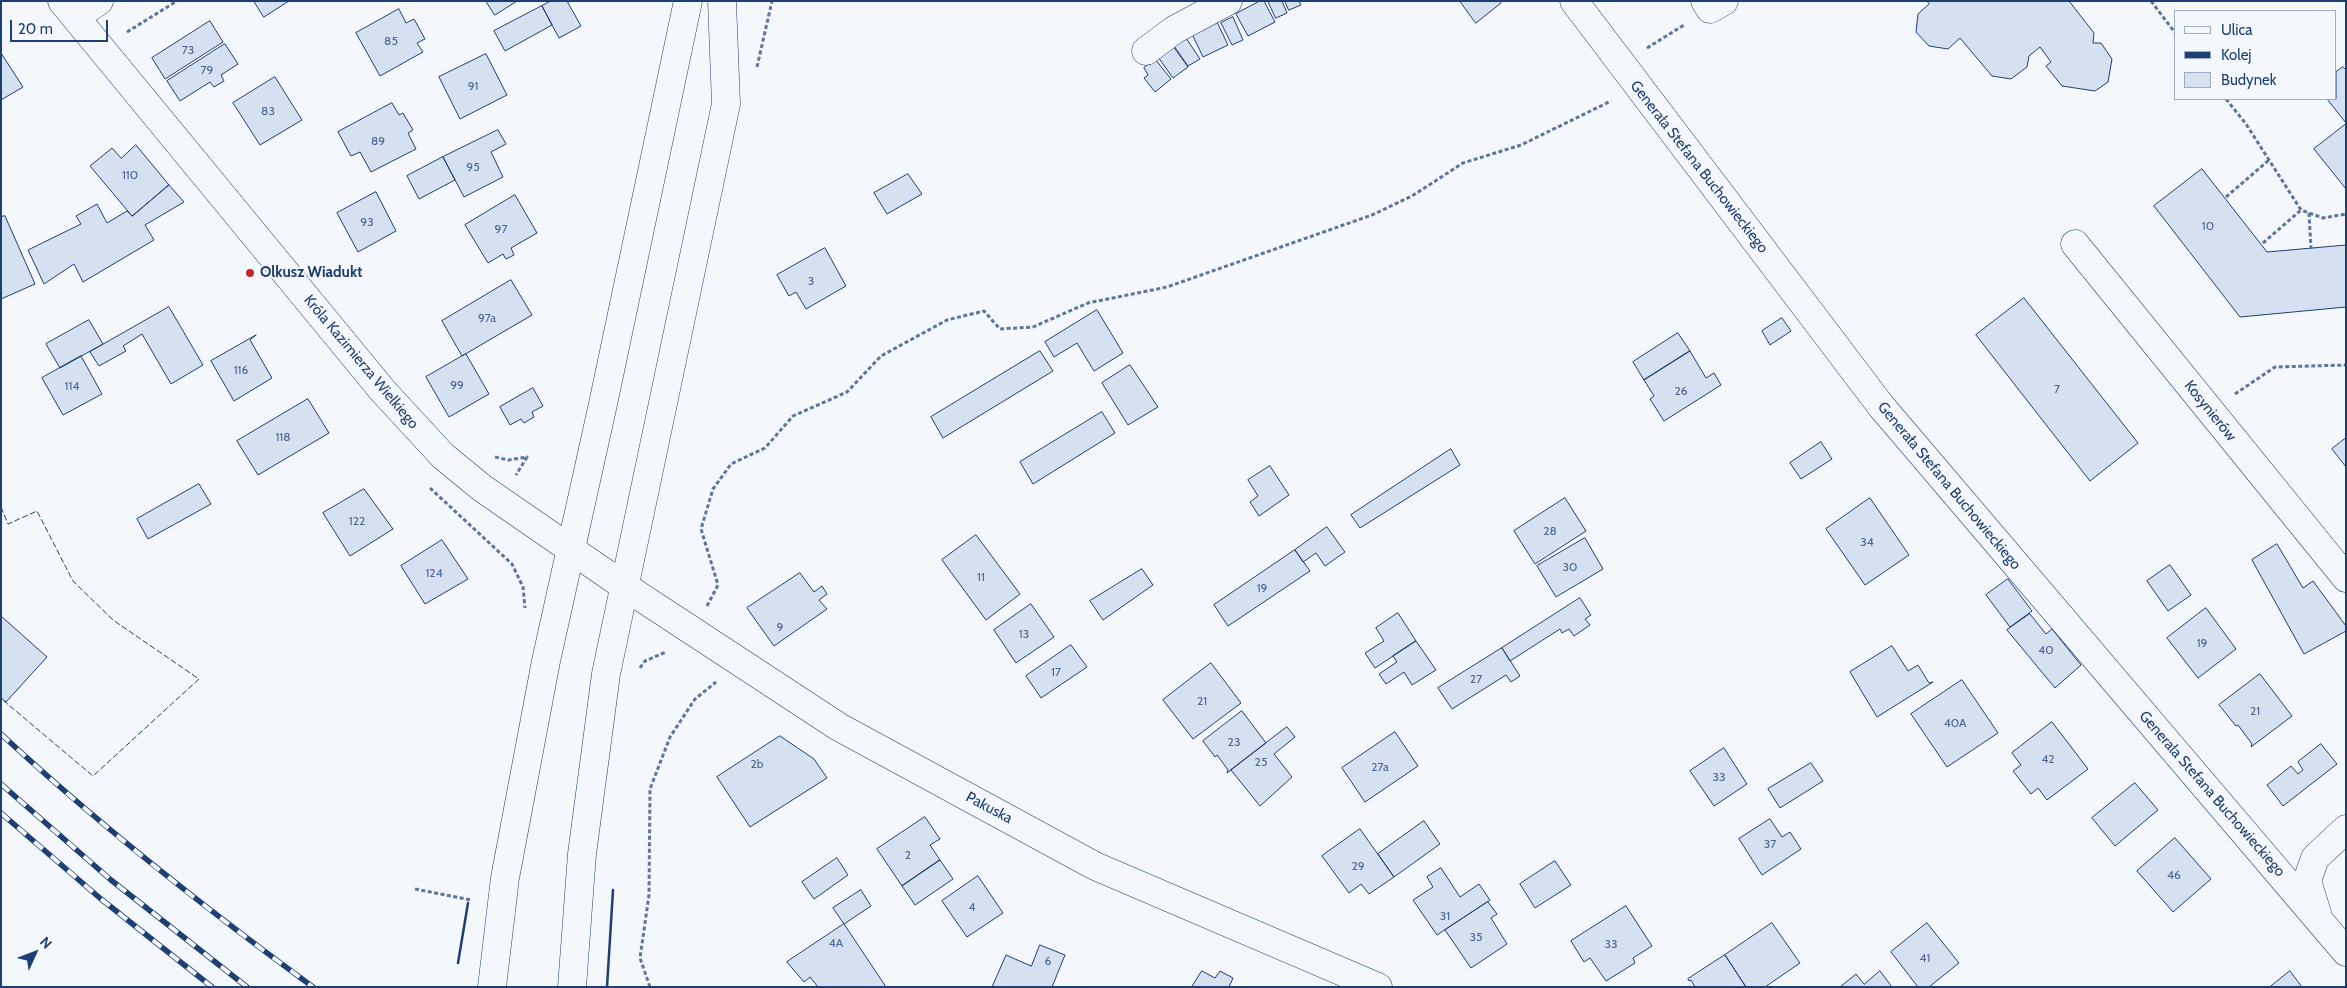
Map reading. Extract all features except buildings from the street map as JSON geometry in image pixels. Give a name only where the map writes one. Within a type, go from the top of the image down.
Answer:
[{"type":"street","points":[[69,9],[99,1]]},
{"type":"street","points":[[492,985],[505,878],[546,661],[688,1]]},
{"type":"street","points":[[572,987],[582,854],[606,674],[726,104],[722,1]]},
{"type":"street","points":[[1146,51],[1174,30],[1228,1]]},
{"type":"street","name":"Generała Stefana Buchowieckiego","points":[[1574,1],[1881,406],[2346,952]]},
{"type":"street","name":"Króla Kazimierza Wielkiego","points":[[69,9],[423,437],[442,456],[482,488],[624,586]]},
{"type":"street","name":"Kosynierów","points":[[2074,244],[2346,578]]},
{"type":"street","name":"Pakuska","points":[[624,586],[699,621],[739,662],[839,727],[1095,866],[1378,987]]},
{"type":"street","points":[[2318,917],[2307,881],[2315,858],[2346,829]]},
{"type":"path","points":[[107,56],[123,40],[127,31],[177,1]]},
{"type":"path","points":[[2151,1],[2174,31]]},
{"type":"path","points":[[1617,59],[1649,47],[1713,4]]},
{"type":"path","points":[[635,673],[645,661],[663,652],[683,651],[718,585],[702,528],[714,489],[731,464],[765,448],[794,416],[847,392],[881,356],[947,320],[984,311],[1000,329],[1033,327],[1088,303],[1168,287],[1372,215],[1412,196],[1462,164],[1521,144],[1638,87]]},
{"type":"path","points":[[2227,100],[2301,210],[2323,218],[2346,214]]},
{"type":"path","points":[[2226,197],[2269,160]]},
{"type":"path","points":[[2263,243],[2301,210]]},
{"type":"path","points":[[2309,213],[2311,249]]},
{"type":"path","points":[[2233,397],[2275,367],[2346,365]]},
{"type":"path","points":[[426,484],[512,564],[523,587],[526,613]]},
{"type":"path","points":[[650,987],[640,958],[648,896],[650,789],[670,737],[695,700],[739,662]]},
{"type":"path","points":[[415,889],[479,901]]},
{"type":"railway","points":[[1,734],[76,801],[153,865],[313,987]]},
{"type":"railway","points":[[1,784],[111,880],[247,987]]},
{"type":"railway","points":[[1,813],[101,899],[212,987]]},
{"type":"fence","points":[[1,507],[8,524],[37,511],[73,581],[113,620],[199,679],[93,776],[4,701]]},
{"type":"wall","points":[[607,987],[613,890]]},
{"type":"wall","points":[[458,963],[468,903]]},
{"type":"place","name":"Olkusz Wiadukt","points":[[250,273]]}]
